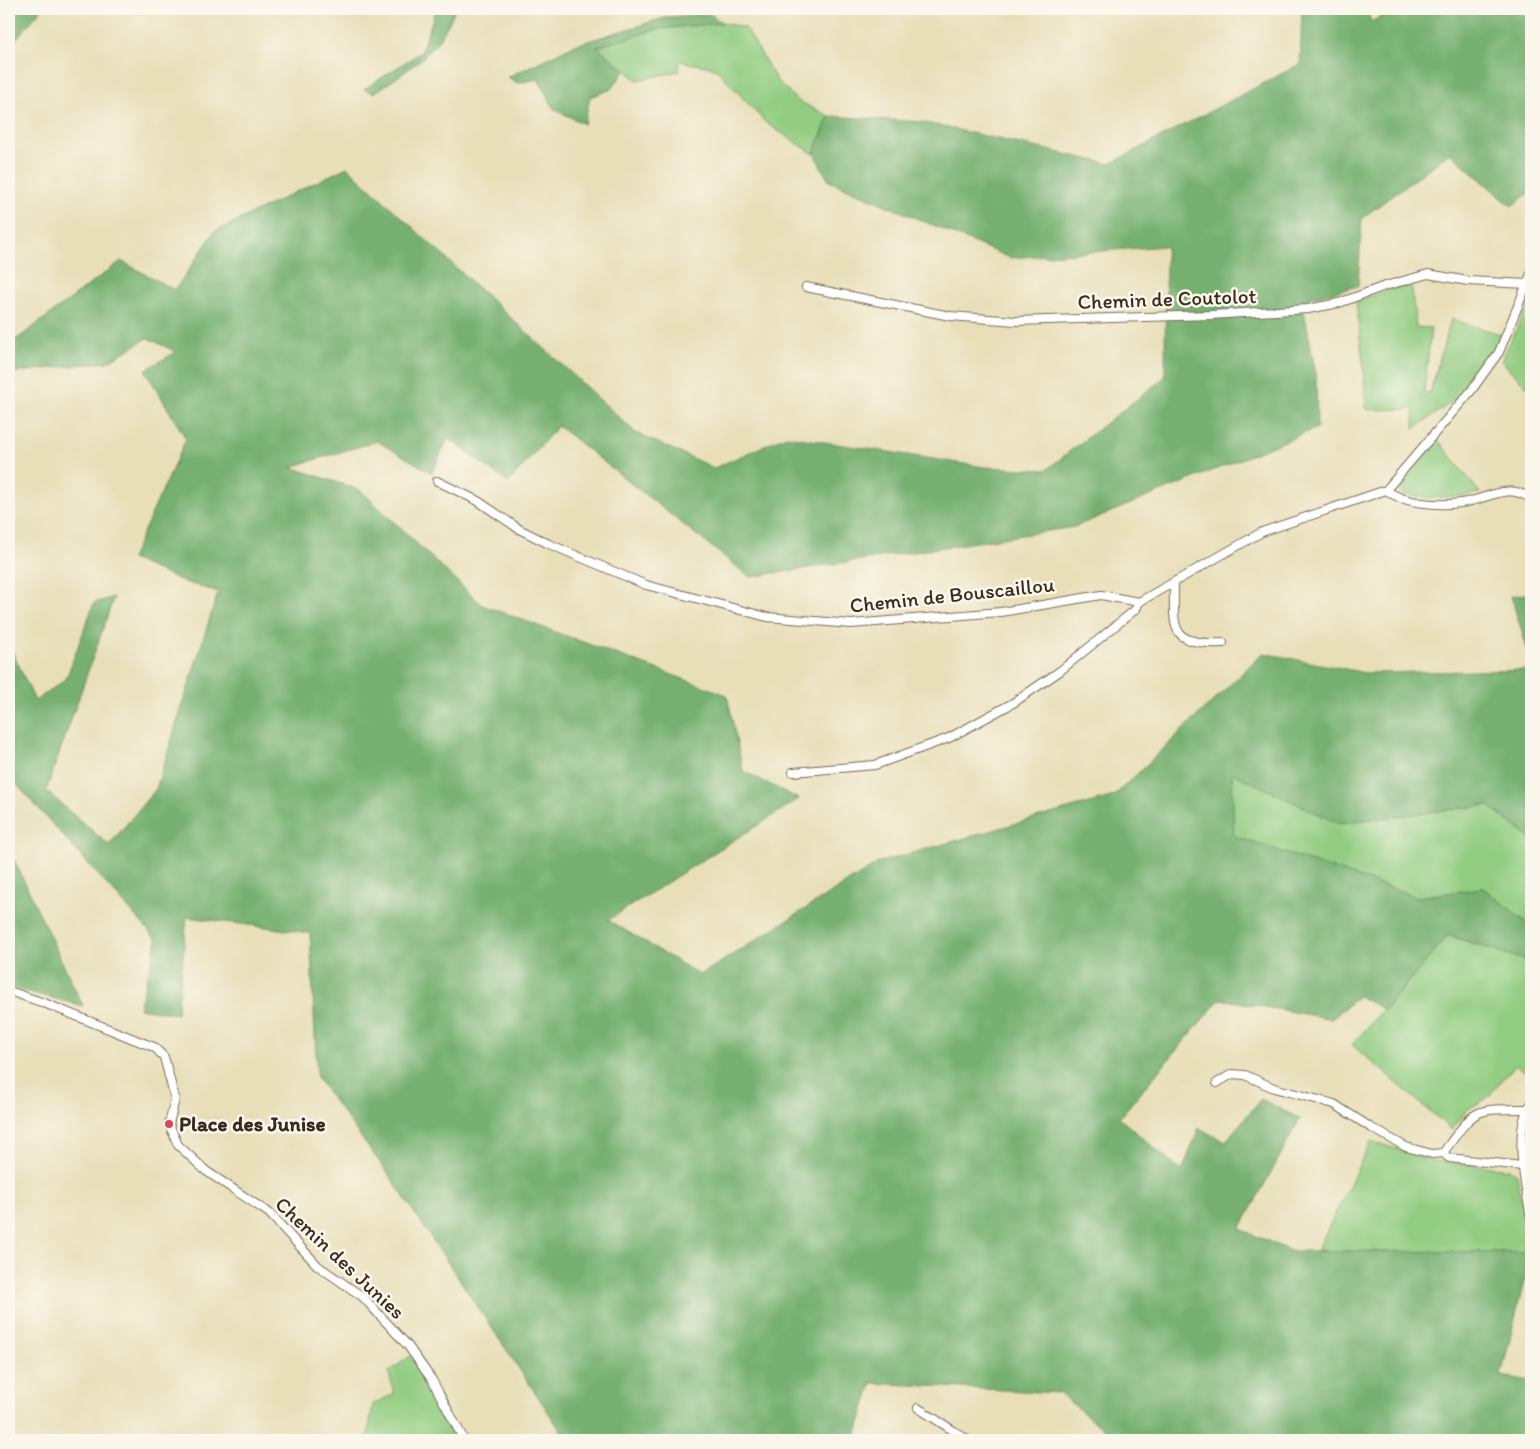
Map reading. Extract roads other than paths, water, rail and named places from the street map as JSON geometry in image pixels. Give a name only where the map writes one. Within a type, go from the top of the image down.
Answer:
[{"type":"street","name":"Chemin de Coutolot","points":[[806,287],[950,316],[1015,321],[1211,315],[1308,309],[1339,303],[1384,286],[1428,274],[1528,288]]},
{"type":"street","points":[[793,772],[875,765],[949,738],[1013,703],[1060,671],[1136,609],[1138,602],[1262,532],[1386,490],[1472,391],[1499,352],[1528,288],[1531,274]]},
{"type":"street","name":"Chemin de Bouscaillou","points":[[437,481],[478,501],[519,529],[549,544],[646,585],[767,618],[851,624],[1001,612],[1101,595],[1138,602]]},
{"type":"street","points":[[1386,490],[1393,496],[1436,503],[1461,504],[1507,490],[1515,490],[1531,499]]},
{"type":"street","points":[[1174,582],[1174,628],[1178,634],[1190,641],[1203,644],[1223,643]]},
{"type":"street","name":"Chemin des Junies","points":[[9,991],[44,1002],[154,1048],[164,1057],[175,1099],[169,1124],[178,1145],[206,1171],[269,1213],[318,1266],[365,1299],[408,1346],[432,1380],[464,1440]]},
{"type":"street","points":[[1217,1083],[1232,1074],[1245,1075],[1274,1088],[1334,1104],[1370,1128],[1406,1146],[1432,1154],[1443,1153],[1449,1158],[1522,1166]]},
{"type":"street","points":[[1443,1153],[1473,1114],[1487,1109],[1529,1107]]},
{"type":"street","points":[[1529,1107],[1523,1118],[1521,1138],[1522,1166],[1531,1218]]},
{"type":"street","points":[[918,1408],[968,1440]]},
{"type":"place","name":"Place des Junise","points":[[169,1124]]}]
